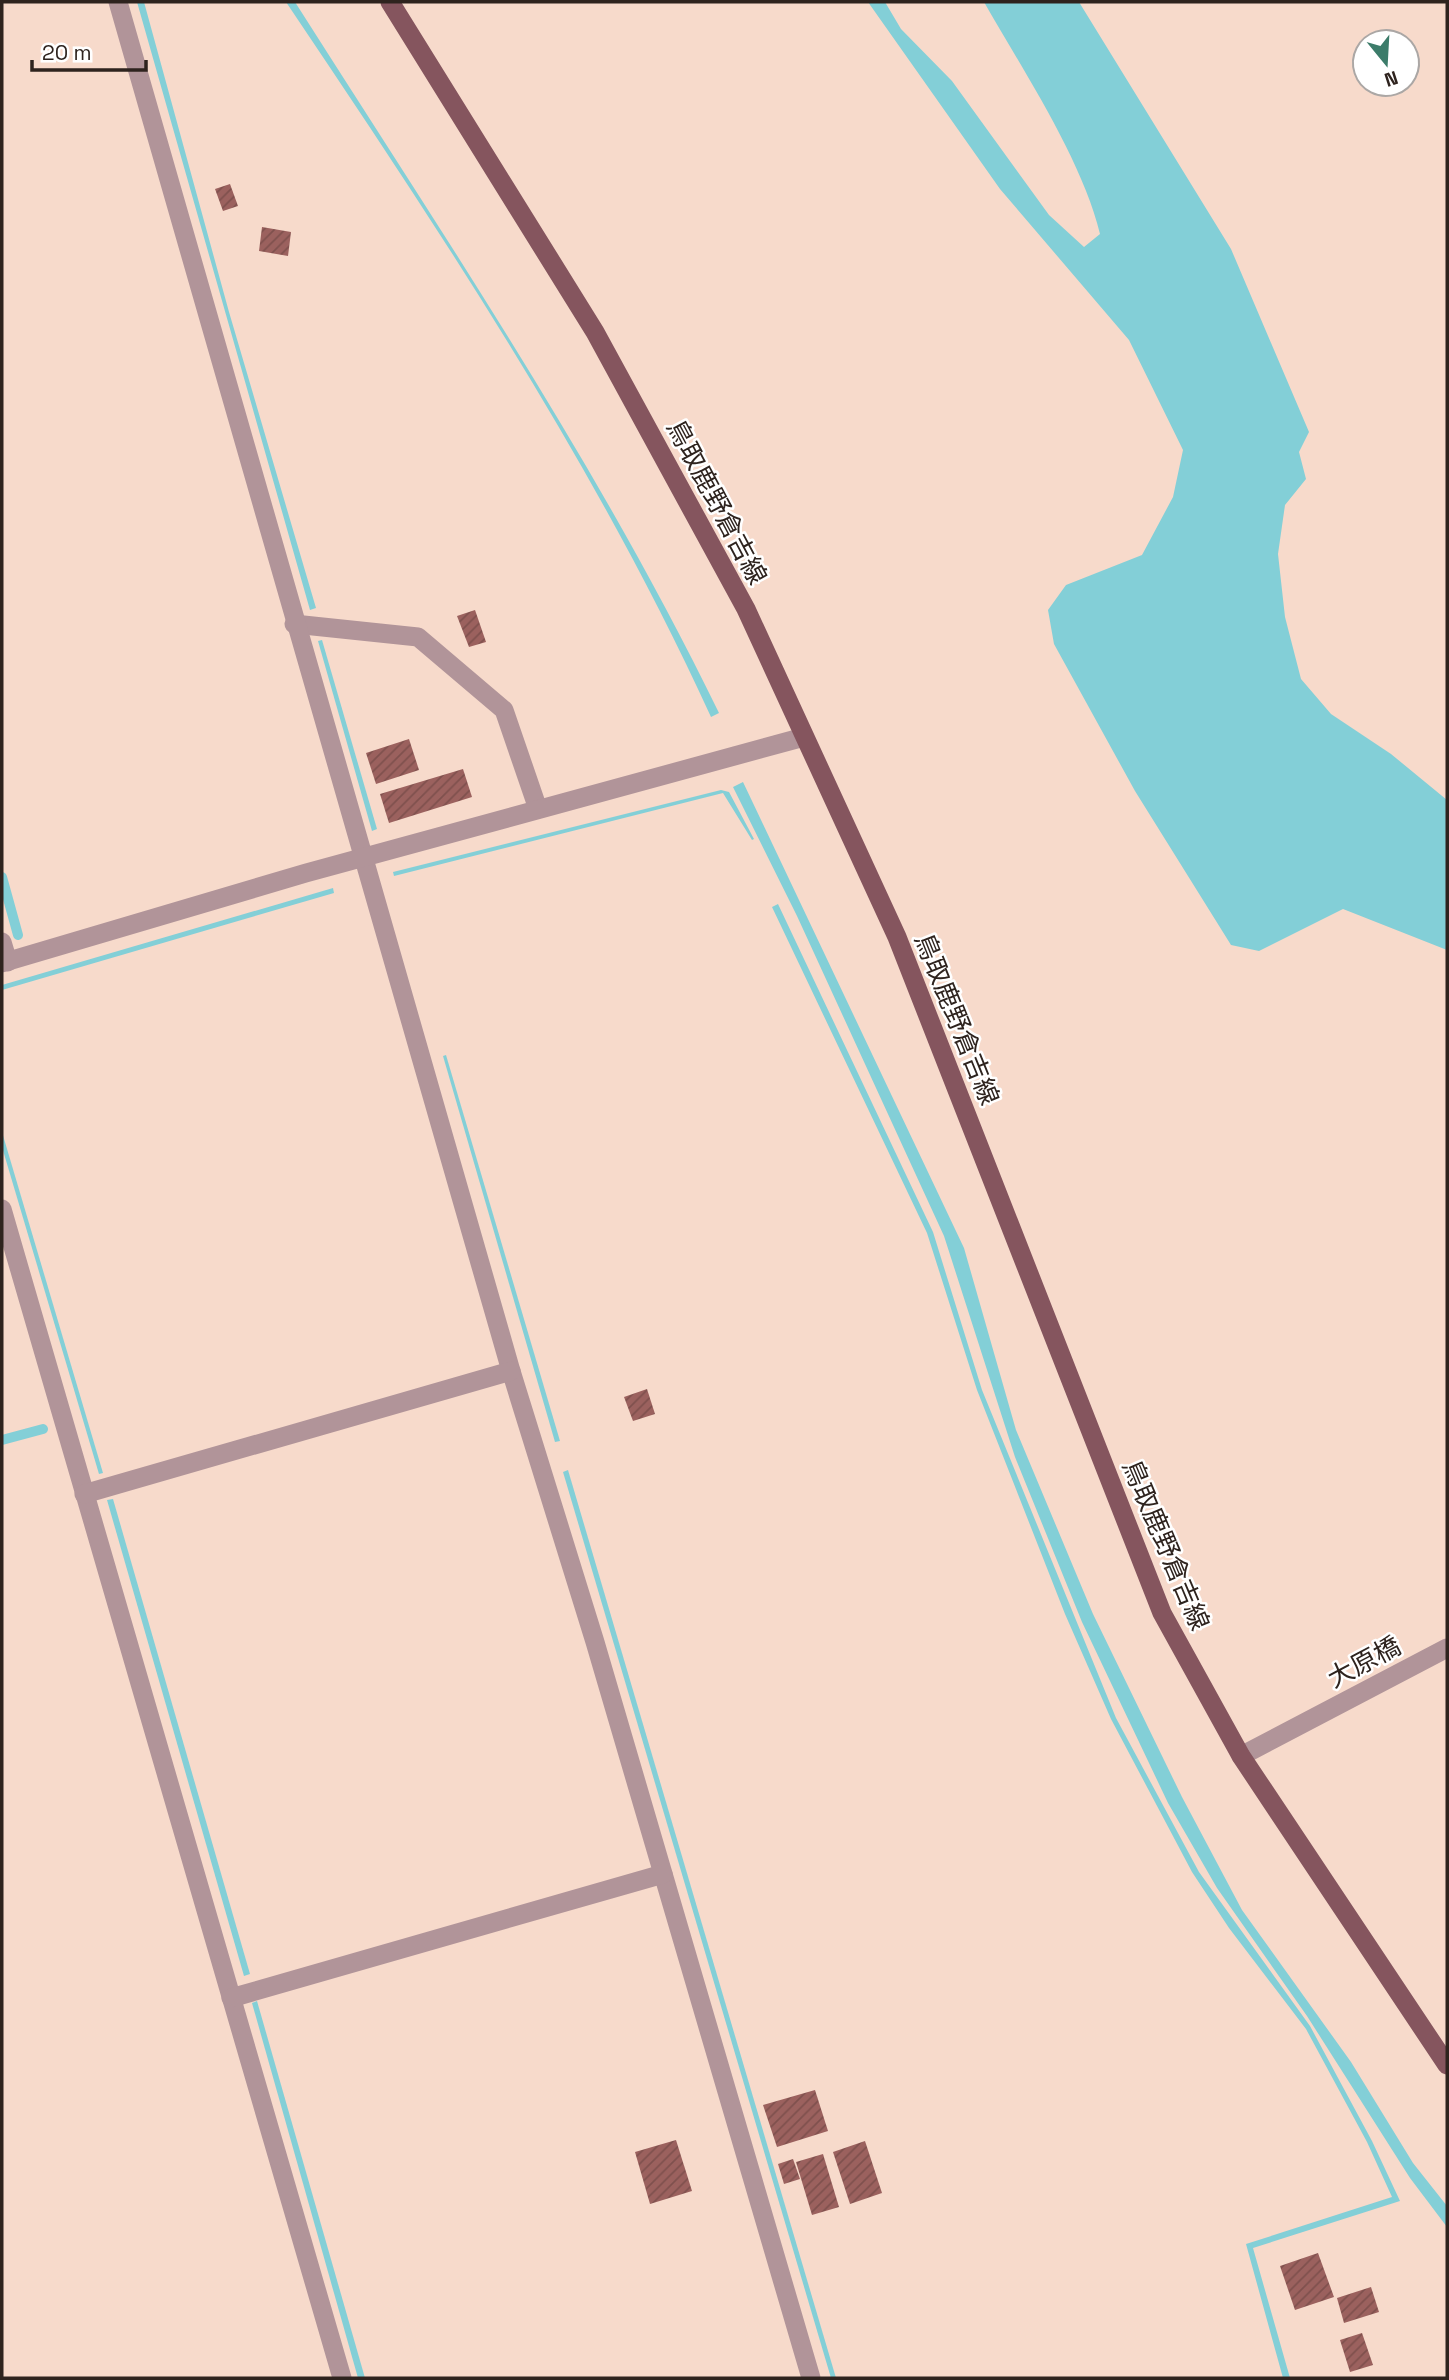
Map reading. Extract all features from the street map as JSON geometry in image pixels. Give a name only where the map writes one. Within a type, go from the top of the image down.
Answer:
[{"type":"main road","name":"鳥取鹿野倉吉線","points":[[390,2],[595,332],[746,609],[897,937],[1162,1613],[1241,1756],[1447,2065]]},
{"type":"street","points":[[118,2],[294,624],[366,857],[511,1371],[811,2378]]},
{"type":"street","points":[[294,624],[418,637],[504,710],[538,809]]},
{"type":"street","points":[[2,942],[5,962],[366,857],[804,737]]},
{"type":"street","points":[[2,1209],[342,2378]]},
{"type":"street","points":[[84,1494],[511,1371]]},
{"type":"street","name":"大原橋","points":[[1241,1756],[1447,1648]]},
{"type":"street","points":[[231,1998],[663,1874]]},
{"type":"water","points":[[137,2],[144,2],[229,312],[316,608],[310,610]]},
{"type":"water","points":[[286,2],[295,2],[571,440],[623,530],[719,713],[711,717],[618,531],[513,351],[458,262]]},
{"type":"water","points":[[868,2],[885,2],[901,29],[952,81],[1049,215],[1084,247],[1100,234],[1080,176],[1050,115],[984,2],[1079,2],[1231,249],[1309,432],[1299,452],[1306,479],[1285,505],[1278,554],[1285,617],[1301,679],[1331,714],[1391,754],[1447,800],[1447,950],[1343,909],[1259,951],[1231,945],[1135,791],[1054,644],[1048,610],[1066,585],[1142,555],[1173,497],[1183,450],[1129,340],[1000,189]]},
{"type":"water","points":[[322,640],[377,829],[372,831],[318,641]]},
{"type":"water","points":[[743,782],[964,1248],[1016,1430],[1093,1614],[1182,1797],[1242,1910],[1351,2062],[1413,2163],[1447,2206],[1447,2227],[1410,2178],[1307,2016],[1217,1888],[1168,1803],[1082,1622],[1015,1457],[944,1236],[797,916],[733,787]]},
{"type":"water","points":[[721,790],[729,792],[754,839],[752,840],[723,793],[394,876],[393,872]]},
{"type":"water","points":[[333,888],[334,893],[2,990],[2,985]]},
{"type":"water","points":[[778,904],[933,1232],[982,1390],[1116,1718],[1199,1872],[1310,2026],[1372,2141],[1400,2201],[1253,2248],[1290,2378],[1283,2378],[1246,2244],[1392,2197],[1367,2142],[1306,2029],[1229,1928],[1192,1872],[1111,1719],[1065,1614],[977,1390],[927,1233],[772,907]]},
{"type":"water","points":[[446,1055],[560,1441],[555,1442],[443,1056]]},
{"type":"water","points":[[2,1132],[103,1473],[99,1474],[2,1147]]},
{"type":"water","points":[[568,1470],[836,2378],[831,2378],[563,1472]]},
{"type":"water","points":[[113,1499],[250,1974],[244,1976],[107,1500]]},
{"type":"water","points":[[257,2001],[365,2378],[358,2378],[252,2003]]},
{"type":"building","points":[[230,184],[238,206],[223,211],[215,189]]},
{"type":"building","points":[[262,227],[291,232],[288,256],[259,251]]},
{"type":"building","points":[[475,610],[486,642],[469,647],[457,616]]},
{"type":"building","points":[[409,739],[419,770],[376,784],[366,753]]},
{"type":"building","points":[[463,769],[472,797],[389,823],[380,794]]},
{"type":"building","points":[[647,1389],[655,1414],[633,1421],[624,1397]]},
{"type":"building","points":[[815,2090],[828,2131],[777,2147],[763,2105]]},
{"type":"building","points":[[676,2140],[692,2191],[650,2204],[635,2152]]},
{"type":"building","points":[[865,2141],[882,2193],[850,2204],[833,2152]]},
{"type":"building","points":[[823,2154],[839,2207],[812,2215],[796,2162]]},
{"type":"building","points":[[793,2159],[800,2179],[784,2184],[778,2164]]},
{"type":"building","points":[[1318,2253],[1334,2297],[1295,2310],[1280,2266]]},
{"type":"building","points":[[1371,2287],[1379,2312],[1344,2323],[1337,2298]]},
{"type":"building","points":[[1362,2333],[1373,2365],[1350,2372],[1340,2340]]},
{"type":"waterway","points":[[2,877],[18,935]]},
{"type":"waterway","points":[[2,1440],[43,1429]]}]
